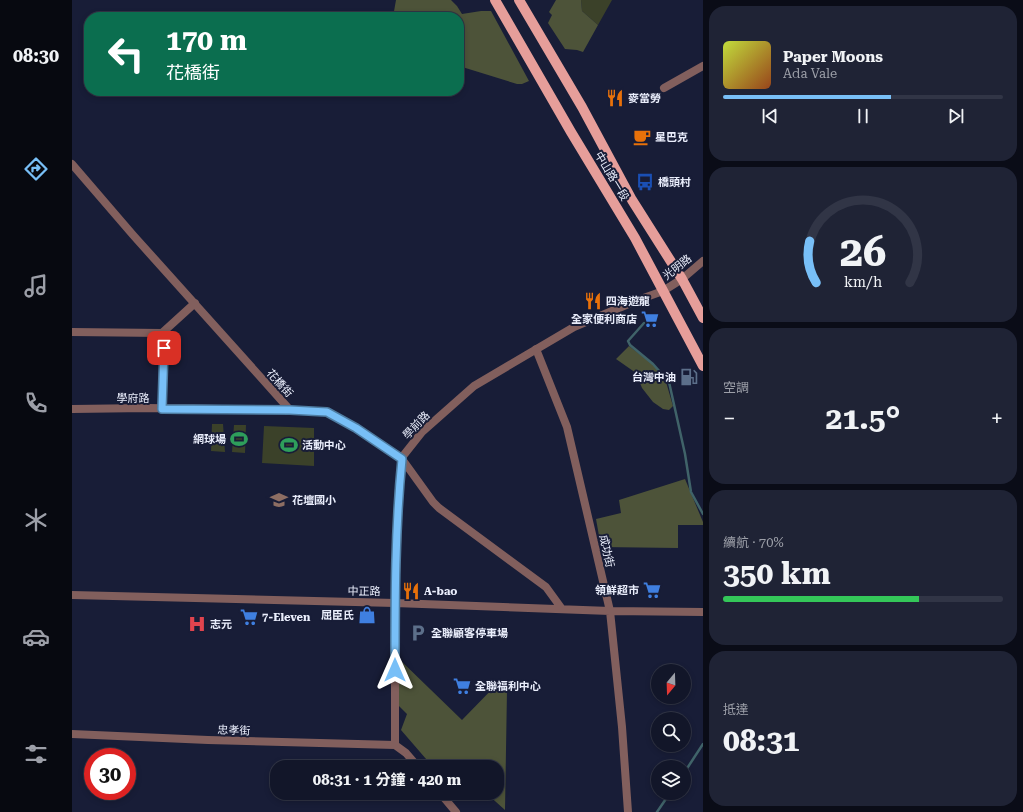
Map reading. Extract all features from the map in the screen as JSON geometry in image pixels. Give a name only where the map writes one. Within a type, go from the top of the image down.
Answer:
[{"type":"main road","name":"中山路一段","points":[[496,0],[571,132],[635,238],[703,366]]},
{"type":"main road","name":"中山路一段","points":[[519,0],[582,107],[632,200],[682,279],[703,318]]},
{"type":"street","points":[[664,88],[703,66]]},
{"type":"street","name":"花橋街","points":[[72,164],[133,235],[290,410],[327,412],[356,428],[402,459],[436,505],[546,587],[562,609]]},
{"type":"street","name":"光明路","points":[[663,291],[682,279],[703,260]]},
{"type":"street","name":"學前路","points":[[395,744],[395,603],[399,488],[402,456],[422,432],[474,386],[574,327],[593,318],[663,291]]},
{"type":"street","points":[[72,332],[100,331],[162,333],[195,304]]},
{"type":"street","points":[[162,333],[164,348],[162,409]]},
{"type":"street","name":"成功街","points":[[536,349],[567,427],[610,611],[621,720],[628,812]]},
{"type":"street","name":"學府路","points":[[72,409],[290,410]]},
{"type":"street","name":"中正路","points":[[72,595],[395,603],[610,611],[703,612]]},
{"type":"street","name":"忠孝街","points":[[72,734],[245,741],[395,744]]},
{"type":"street","points":[[395,744],[412,760]]},
{"type":"street","points":[[446,800],[456,812]]},
{"type":"green space","points":[[396,0],[451,0],[461,12],[394,12]]},
{"type":"green space","points":[[556,0],[581,0],[582,11],[598,25],[583,52],[565,49],[548,23],[552,15],[549,12]]},
{"type":"green space","points":[[581,0],[612,0],[598,25],[582,11]]},
{"type":"green space","points":[[491,11],[529,81],[522,84],[517,84],[464,68],[464,14]]},
{"type":"green space","points":[[629,346],[654,365],[664,375],[673,406],[669,410],[663,409],[653,402],[642,388],[636,373],[616,359]]},
{"type":"green space","name":"網球場","points":[[212,424],[223,424],[225,452],[211,451]]},
{"type":"green space","name":"網球場","points":[[234,425],[246,425],[245,453],[232,452]]},
{"type":"green space","name":"活動中心","points":[[264,426],[314,428],[314,466],[262,463]]},
{"type":"green space","points":[[685,479],[703,525],[678,525],[678,548],[601,547],[596,519],[621,513],[619,500]]},
{"type":"green space","points":[[398,658],[462,720],[499,682],[507,690],[505,810],[494,800],[504,800],[504,760],[427,760],[401,730],[407,714],[397,704]]},
{"type":"waterway","points":[[644,323],[628,341],[630,345],[653,364],[669,382],[685,454],[691,492],[703,514]]},
{"type":"waterway","points":[[691,762],[703,744]]},
{"type":"waterway","points":[[657,812],[665,800]]},
{"type":"place","name":"麥當勞","points":[[615,98]]},
{"type":"place","name":"星巴克","points":[[642,137]]},
{"type":"place","name":"橋頭村","points":[[645,182]]},
{"type":"place","name":"四海遊龍","points":[[593,301]]},
{"type":"place","name":"全家便利商店","points":[[650,319]]},
{"type":"place","name":"台灣中油","points":[[689,377]]},
{"type":"place","name":"網球場","points":[[239,439]]},
{"type":"place","name":"活動中心","points":[[289,445]]},
{"type":"place","name":"花壇國小","points":[[279,500]]},
{"type":"place","name":"領鮮超市","points":[[652,590]]},
{"type":"place","name":"A-bao","points":[[411,591]]},
{"type":"place","name":"屈臣氏","points":[[367,615]]},
{"type":"place","name":"7-Eleven","points":[[249,617]]},
{"type":"place","name":"志元","points":[[197,624]]},
{"type":"place","name":"全聯顧客停車場","points":[[418,633]]},
{"type":"place","name":"全聯福利中心","points":[[462,686]]},
{"type":"route","points":[[164,348],[162,409],[290,410],[327,412],[356,428],[402,459],[399,488],[395,670]]}]
